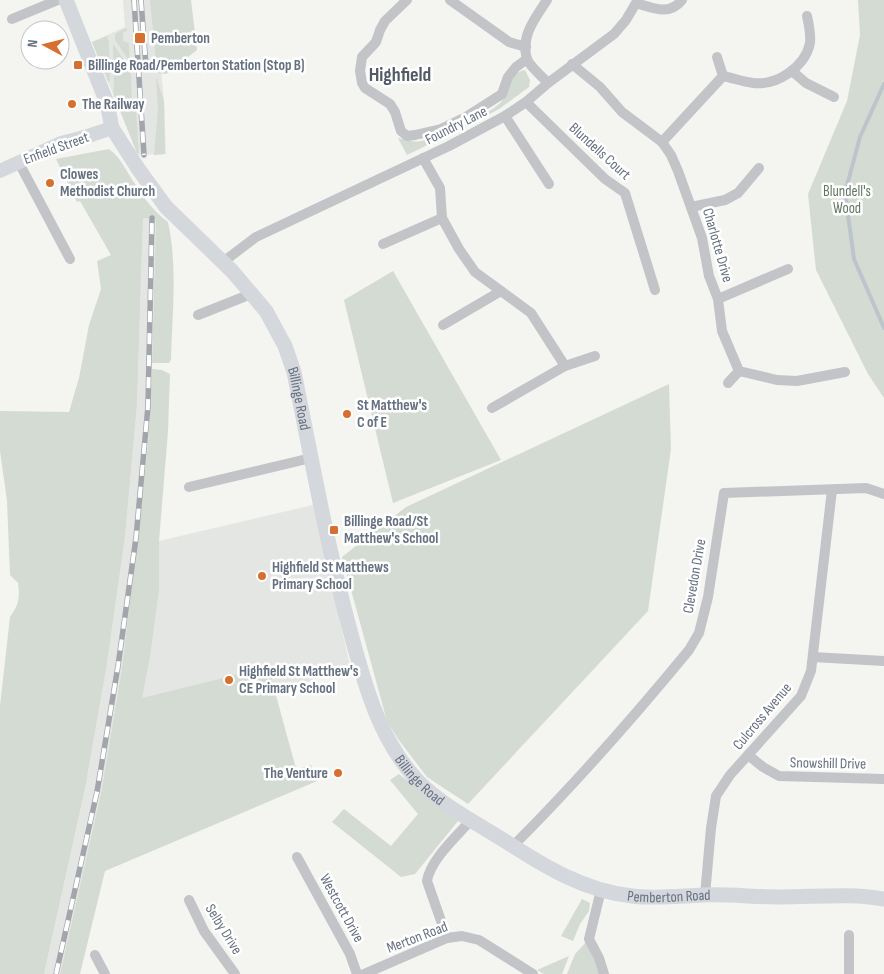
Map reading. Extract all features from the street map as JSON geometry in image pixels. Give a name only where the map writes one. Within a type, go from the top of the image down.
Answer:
[{"type":"main road","name":"Billinge Road","points":[[66,0],[107,103],[112,128],[166,207],[223,262],[252,294],[266,311],[280,335],[294,372],[336,578],[377,718],[388,740],[417,780],[432,794],[471,820]]},
{"type":"main road","name":"Pemberton Road","points":[[471,820],[564,877],[601,890],[633,896],[706,895],[884,899]]},
{"type":"street","points":[[12,19],[58,0]]},
{"type":"street","points":[[407,0],[385,22],[376,42],[362,57],[360,71],[365,88],[390,104],[401,130],[407,136],[441,129],[466,117],[502,94],[508,77],[516,67],[527,60]]},
{"type":"street","points":[[450,0],[509,42],[526,47]]},
{"type":"street","points":[[547,0],[528,29],[526,47],[527,60],[548,83]]},
{"type":"street","name":"Foundry Lane","points":[[223,262],[256,237],[487,127],[505,116],[614,34],[626,20],[636,3],[660,10],[676,6],[682,0]]},
{"type":"street","points":[[723,76],[754,83],[765,82],[792,71],[805,57],[810,41],[807,16]]},
{"type":"street","points":[[717,57],[723,76]]},
{"type":"street","name":"Charlotte Drive","points":[[572,64],[600,86],[622,112],[662,142],[671,155],[702,238],[709,276],[718,299],[722,331],[739,371]]},
{"type":"street","points":[[792,71],[806,83],[834,96]]},
{"type":"street","points":[[662,142],[723,76]]},
{"type":"street","name":"Blundells Court","points":[[526,102],[605,179],[625,193],[655,290]]},
{"type":"street","points":[[505,116],[549,184]]},
{"type":"street","name":"Enfield Street","points":[[0,171],[18,161],[61,143],[112,128]]},
{"type":"street","points":[[423,158],[440,188],[442,218],[459,249],[475,272],[531,313],[565,366]]},
{"type":"street","points":[[18,161],[70,259]]},
{"type":"street","points":[[691,208],[725,200],[738,193],[759,168]]},
{"type":"street","points":[[383,244],[442,218]]},
{"type":"street","points":[[718,299],[788,269]]},
{"type":"street","points":[[443,325],[501,291]]},
{"type":"street","points":[[198,315],[252,294]]},
{"type":"street","points":[[492,408],[565,366],[595,356]]},
{"type":"street","points":[[728,383],[739,371],[777,380],[797,381],[845,372]]},
{"type":"street","points":[[189,487],[311,458]]},
{"type":"street","name":"Clevedon Drive","points":[[513,846],[555,804],[602,752],[689,650],[699,633],[708,597],[724,493],[866,488],[884,494]]},
{"type":"street","name":"Culcross Avenue","points":[[706,895],[710,828],[716,796],[730,775],[800,696],[811,671],[832,490]]},
{"type":"street","points":[[813,657],[884,661]]},
{"type":"street","name":"Snowshill Drive","points":[[748,755],[763,767],[779,776],[884,779]]},
{"type":"street","points":[[447,938],[427,881],[428,874],[433,863],[471,820]]},
{"type":"street","name":"Westcott Drive","points":[[297,857],[350,954],[357,974]]},
{"type":"street","points":[[601,890],[589,939],[599,958],[604,974]]},
{"type":"street","name":"Selby Drive","points":[[189,900],[204,931],[235,974]]},
{"type":"street","points":[[849,934],[849,974]]},
{"type":"street","name":"Merton Road","points":[[364,974],[447,938],[462,936],[479,940],[533,974]]},
{"type":"street","points":[[95,955],[105,974]]},
{"type":"shaded area","points":[[123,0],[154,0],[164,101],[166,154],[138,155],[92,42],[125,27]]},
{"type":"shaded area","points":[[143,218],[156,218],[152,369],[148,445],[122,668],[101,793],[60,974],[44,974],[85,789],[107,664],[125,537],[137,405]]},
{"type":"shaded area","name":"Highfield St Matthew's CE Primary School","points":[[313,505],[350,665],[276,695],[296,769],[311,765],[317,781],[104,871],[150,658],[159,591],[159,541]]},
{"type":"green space","points":[[150,0],[191,0],[197,50],[166,74],[157,73]]},
{"type":"green space","name":"Blundell's Wood","points":[[858,0],[884,0],[884,398],[868,374],[816,270],[808,194],[847,101],[860,35]]},
{"type":"green space","points":[[126,28],[127,31],[123,32],[123,41],[129,43],[130,62],[115,40],[115,34]]},
{"type":"green space","points":[[107,36],[109,42],[110,81],[108,82],[92,42]]},
{"type":"green space","points":[[114,45],[131,71],[132,109],[136,111],[139,153],[137,153],[113,93]]},
{"type":"green space","points":[[525,70],[530,80],[529,87],[499,109],[407,155],[398,138],[415,142],[429,139],[486,113],[502,101],[515,75]]},
{"type":"green space","points":[[156,77],[164,101],[165,154],[154,155],[158,108]]},
{"type":"green space","points":[[109,149],[121,161],[150,205],[168,222],[174,274],[171,360],[169,363],[152,363],[156,219],[143,218],[137,405],[125,537],[107,664],[85,789],[44,974],[0,974],[0,706],[10,617],[17,605],[19,593],[18,583],[10,575],[7,501],[0,451],[0,411],[69,412],[79,378],[89,325],[101,289],[97,261],[111,255],[80,201],[77,202],[56,159]]},
{"type":"green space","points":[[393,271],[501,460],[393,503],[344,300]]},
{"type":"green space","points":[[152,369],[162,370],[170,374],[168,431],[159,541],[159,591],[150,658],[142,698],[268,667],[296,769],[311,765],[317,781],[105,871],[80,974],[60,974],[101,793],[122,668],[148,445]]},
{"type":"green space","points":[[669,384],[671,449],[648,611],[468,804],[427,777],[398,739],[387,721],[342,557],[406,507]]},
{"type":"green space","points":[[399,774],[458,821],[415,874],[401,877],[332,822],[344,809],[391,846],[418,814],[390,780]]},
{"type":"green space","points":[[582,899],[590,903],[589,911],[580,924],[573,941],[561,936]]},
{"type":"green space","points":[[589,939],[601,974],[567,974],[575,954]]},
{"type":"green space","points":[[569,956],[562,974],[544,974],[537,970]]},
{"type":"waterway","points":[[884,84],[860,137],[845,193],[854,259],[884,328]]},
{"type":"railway","points":[[134,0],[144,155]]},
{"type":"railway","points":[[141,0],[146,67]]},
{"type":"railway","points":[[56,974],[97,792],[118,666],[136,538],[148,406],[152,218]]},
{"type":"place","name":"Pemberton","points":[[140,38]]},
{"type":"place","name":"Billinge Road/Pemberton Station (Stop B)","points":[[78,65]]},
{"type":"place","name":"The Railway","points":[[72,104]]},
{"type":"place","name":"Clowes Methodist Church","points":[[50,183]]},
{"type":"place","name":"St Matthew's C of E","points":[[347,414]]},
{"type":"place","name":"Billinge Road/St Matthew's School","points":[[334,530]]},
{"type":"place","name":"Highfield St Matthews Primary School","points":[[262,576]]},
{"type":"place","name":"Highfield St Matthew's CE Primary School","points":[[229,680]]},
{"type":"place","name":"The Venture","points":[[338,773]]},
{"type":"district","name":"Highfield","points":[[400,74]]}]
